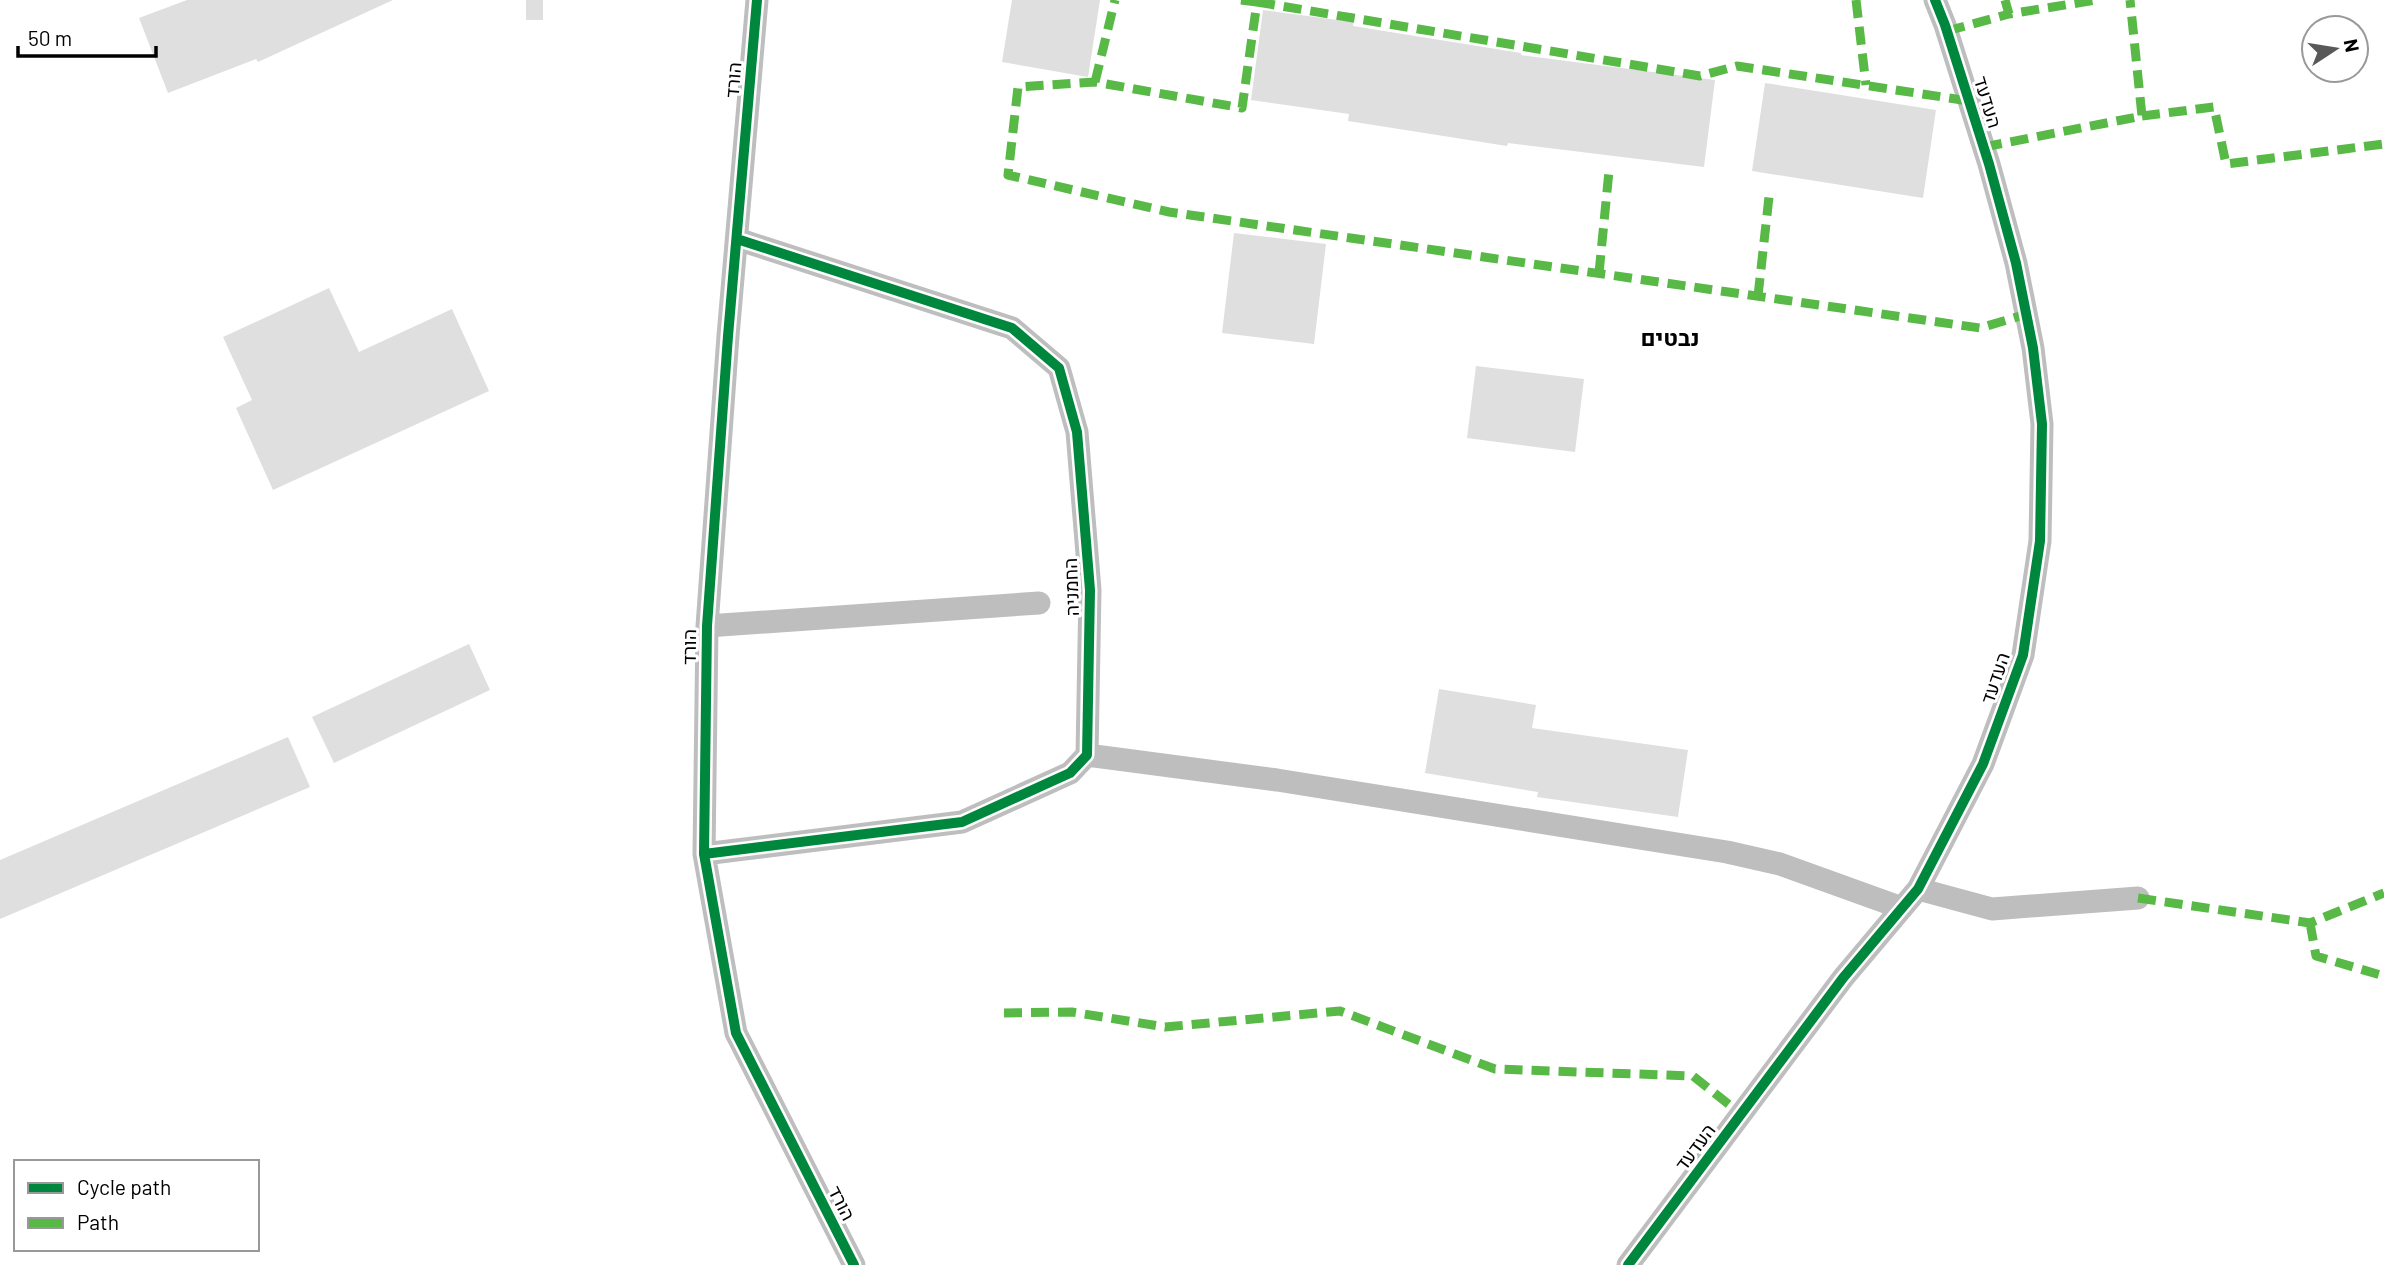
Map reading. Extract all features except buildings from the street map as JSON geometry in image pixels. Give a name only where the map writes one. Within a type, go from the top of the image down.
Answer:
[{"type":"street","name":"הורד","points":[[757,0],[707,626],[704,854],[736,1033],[854,1265]]},
{"type":"street","name":"העדעד","points":[[1628,1265],[1843,978],[1918,889],[1983,764],[2023,655],[2040,541],[2042,425],[2033,348],[2016,263],[1936,0]]},
{"type":"street","name":"החמניה","points":[[737,239],[1012,328],[1059,368],[1077,432],[1090,590],[1087,755]]},
{"type":"street","points":[[707,626],[1039,603]]},
{"type":"street","points":[[704,854],[962,822],[1070,773],[1087,755],[1277,780],[1727,852],[1780,864],[1902,908]]},
{"type":"street","points":[[1918,889],[1992,909],[2138,898]]},
{"type":"marked path","points":[[1095,82],[1115,0]]},
{"type":"marked path","points":[[1241,0],[1257,2],[1242,108],[1095,82],[1018,87],[1008,175],[1169,212],[1980,328],[2027,314]]},
{"type":"marked path","points":[[1856,0],[1866,85]]},
{"type":"marked path","points":[[2005,0],[2009,14],[2096,0]]},
{"type":"marked path","points":[[1984,147],[2142,116],[2130,0]]},
{"type":"marked path","points":[[1257,2],[1700,76],[1737,66],[1969,101]]},
{"type":"marked path","points":[[1947,31],[2009,14]]},
{"type":"marked path","points":[[2142,116],[2214,107],[2226,164],[2384,144]]},
{"type":"marked path","points":[[1599,273],[1609,171]]},
{"type":"marked path","points":[[1758,296],[1769,197]]},
{"type":"marked path","points":[[2138,898],[2310,923],[2384,893]]},
{"type":"marked path","points":[[2310,923],[2316,956],[2384,976]]},
{"type":"marked path","points":[[1004,1013],[1072,1012],[1165,1027],[1340,1011],[1495,1069],[1693,1076],[1741,1114]]},
{"type":"cycle path","points":[[757,0],[728,336],[707,626],[704,854],[736,1033],[854,1265]]},
{"type":"cycle path","points":[[1628,1265],[1843,978],[1918,889],[1983,764],[2023,655],[2040,541],[2042,424],[2033,348],[2016,263],[1989,164],[1935,0]]},
{"type":"cycle path","points":[[704,854],[962,822],[1070,773],[1087,755],[1090,590],[1077,432],[1059,368],[1012,328],[737,239]]},
{"type":"district","name":"נבטים","points":[[1670,338]]}]
